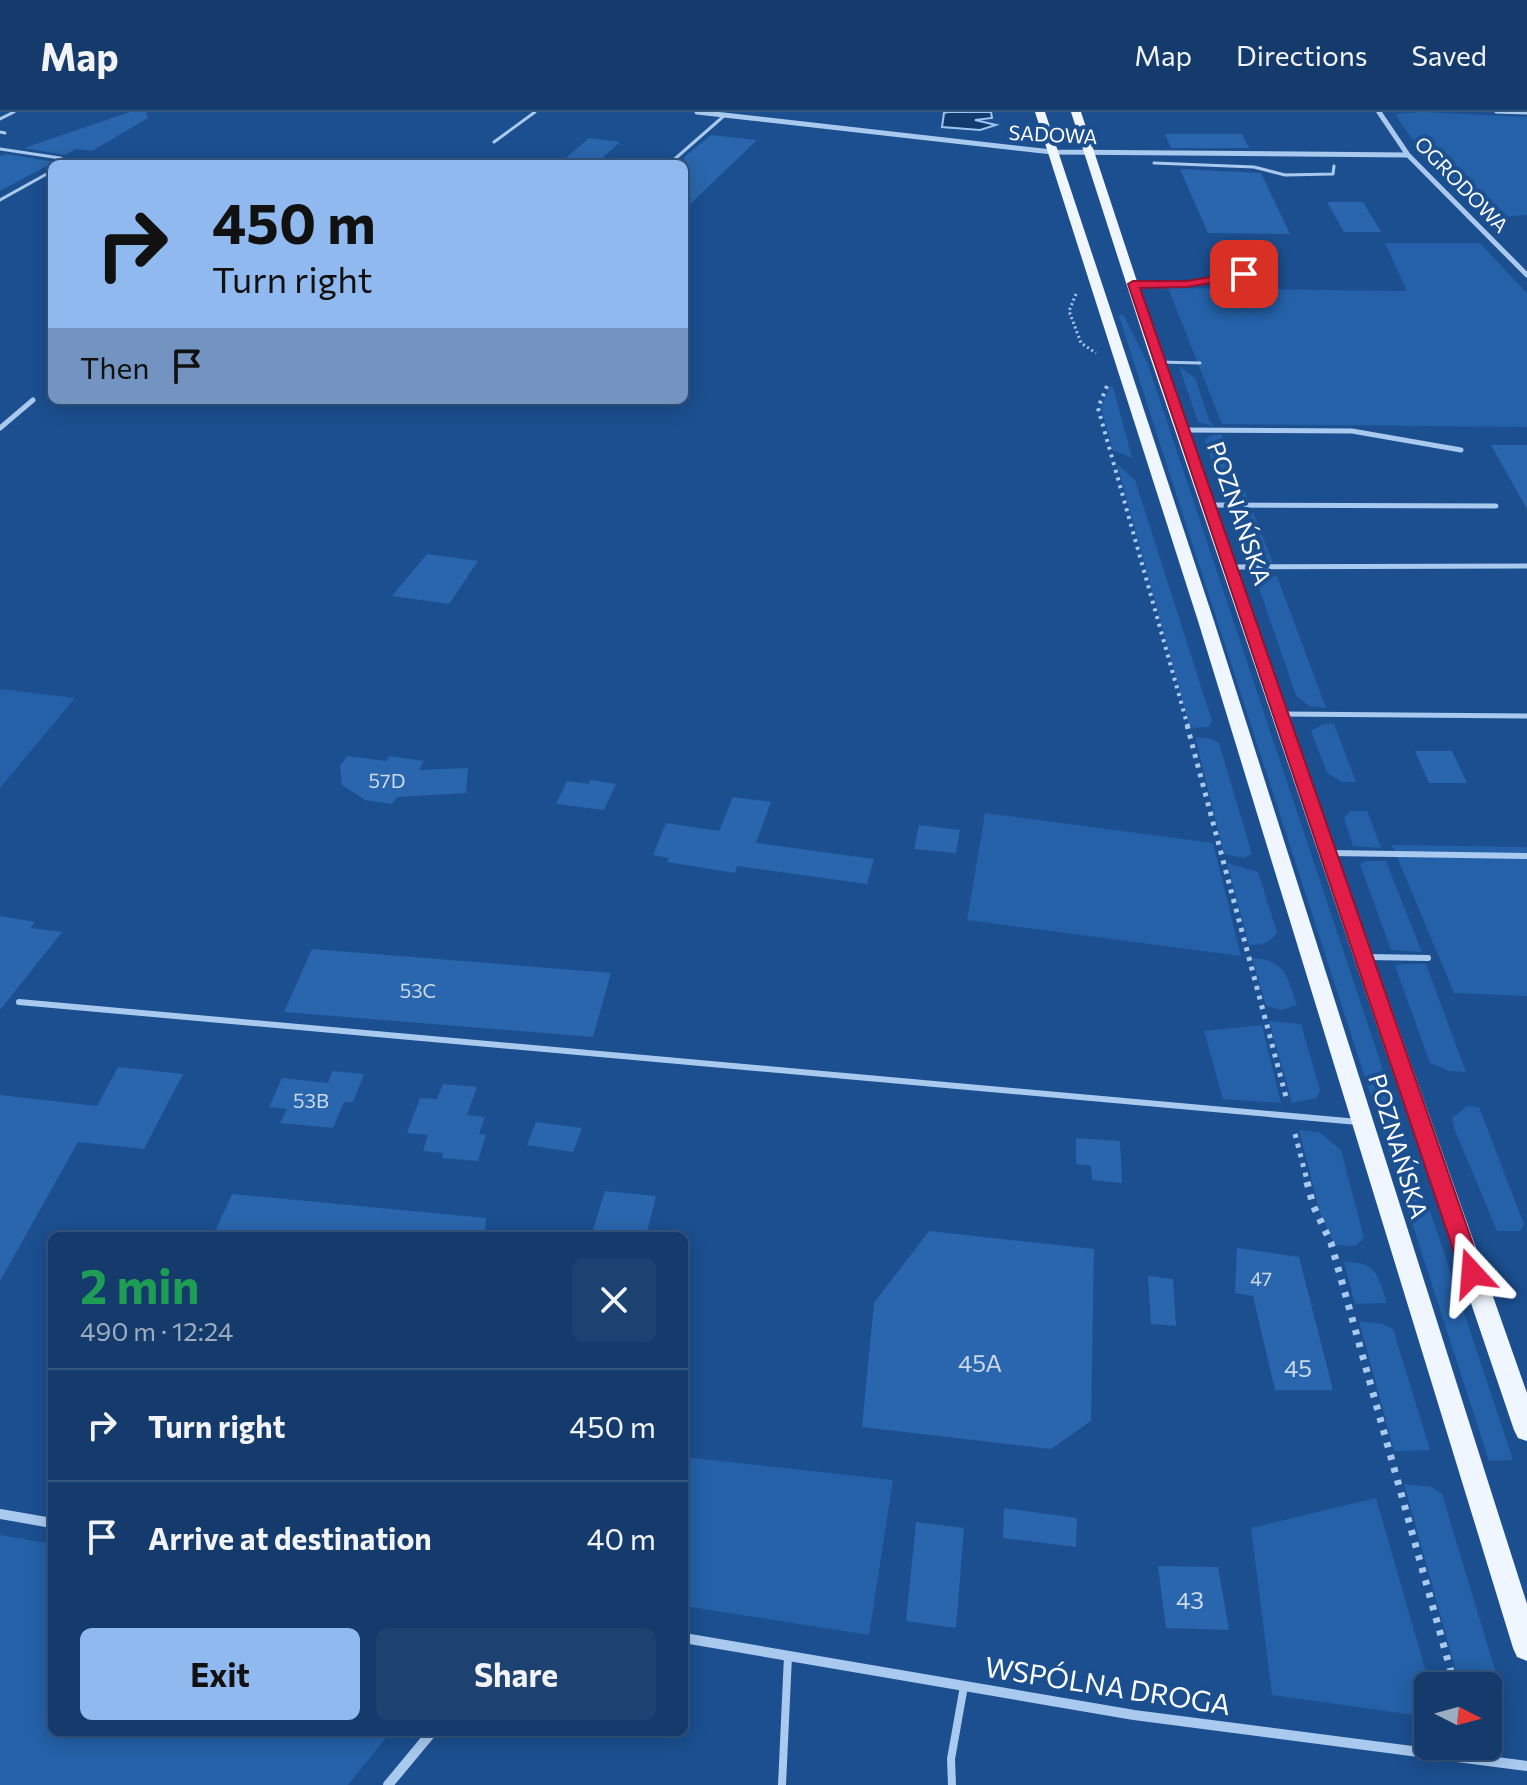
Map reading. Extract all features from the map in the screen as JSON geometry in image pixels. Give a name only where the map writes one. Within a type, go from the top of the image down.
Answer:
[{"type":"main road","name":"POZNAŃSKA","points":[[1040,112],[1206,621],[1527,1648]]},
{"type":"main road","name":"POZNAŃSKA","points":[[1076,112],[1158,362],[1527,1430]]},
{"type":"street","name":"SADOWA","points":[[697,112],[1052,152],[1408,155]]},
{"type":"street","name":"OGRODOWA","points":[[1379,112],[1408,155],[1524,268],[1527,275]]},
{"type":"street","points":[[0,1514],[48,1522]]},
{"type":"street","name":"WSPÓLNA DROGA","points":[[688,1639],[1293,1738],[1527,1766]]},
{"type":"street","points":[[388,1785],[429,1736]]},
{"type":"lane","points":[[0,119],[11,112]]},
{"type":"lane","points":[[494,142],[535,112]]},
{"type":"lane","points":[[1496,112],[1527,113]]},
{"type":"lane","points":[[674,160],[725,115]]},
{"type":"lane","points":[[0,149],[64,160]]},
{"type":"lane","points":[[1154,163],[1250,166],[1327,175],[1336,172],[1334,166]]},
{"type":"lane","points":[[0,200],[48,173]]},
{"type":"lane","points":[[1133,284],[1187,284],[1244,274]]},
{"type":"lane","points":[[1158,362],[1200,363]]},
{"type":"lane","points":[[0,428],[33,400]]},
{"type":"lane","points":[[1182,430],[1352,431],[1461,450]]},
{"type":"lane","points":[[1208,505],[1496,506]]},
{"type":"lane","points":[[1229,567],[1527,566]]},
{"type":"lane","points":[[1280,714],[1527,716]]},
{"type":"lane","points":[[1327,853],[1527,856]]},
{"type":"lane","points":[[1364,957],[1428,958]]},
{"type":"lane","points":[[19,1002],[1363,1123]]},
{"type":"lane","points":[[782,1785],[788,1656]]},
{"type":"lane","points":[[952,1785],[951,1759],[964,1686]]},
{"type":"path","points":[[1077,293],[1069,311],[1081,343],[1103,358]]},
{"type":"path","points":[[1108,382],[1098,408],[1189,731],[1313,1205],[1331,1243],[1451,1672]]},
{"type":"shaded area","points":[[991,112],[992,118],[975,120],[996,125],[980,130],[942,127],[944,113]]},
{"type":"shaded area","points":[[1423,112],[1527,117],[1527,215],[1492,218],[1440,169],[1395,114]]},
{"type":"shaded area","points":[[1385,243],[1480,243],[1527,293],[1527,427],[1222,424],[1168,288],[1407,291]]},
{"type":"shaded area","points":[[1123,314],[1147,362],[1513,1460],[1489,1461],[1140,382],[1119,316]]},
{"type":"shaded area","points":[[1179,366],[1195,378],[1209,420],[1215,427],[1198,422]]},
{"type":"shaded area","points":[[1110,386],[1113,387],[1132,458],[1113,450],[1101,408]]},
{"type":"shaded area","points":[[1221,434],[1248,499],[1229,497],[1223,492],[1205,441],[1209,436]]},
{"type":"shaded area","points":[[1117,464],[1135,480],[1212,721],[1209,727],[1190,728]]},
{"type":"shaded area","points":[[1253,512],[1273,563],[1261,563],[1250,558],[1234,521],[1234,515]]},
{"type":"shaded area","points":[[1277,576],[1326,708],[1309,706],[1296,696],[1258,585],[1264,577]]},
{"type":"shaded area","points":[[0,689],[75,698],[0,788]]},
{"type":"shaded area","points":[[1324,724],[1334,724],[1356,782],[1342,782],[1327,773],[1311,731]]},
{"type":"shaded area","points":[[1195,737],[1219,743],[1252,854],[1244,858],[1224,854]]},
{"type":"shaded area","points":[[1350,811],[1367,811],[1381,848],[1353,846],[1344,818]]},
{"type":"shaded area","points":[[985,813],[1213,843],[1241,956],[967,920]]},
{"type":"shaded area","points":[[1392,845],[1527,847],[1527,996],[1454,993]]},
{"type":"shaded area","points":[[1386,861],[1422,952],[1391,950],[1360,864]]},
{"type":"shaded area","points":[[1227,863],[1258,872],[1277,932],[1262,944],[1249,945]]},
{"type":"shaded area","points":[[1252,958],[1272,962],[1284,972],[1297,1005],[1282,1010],[1266,1006]]},
{"type":"shaded area","points":[[1426,964],[1466,1072],[1449,1071],[1430,1063],[1395,966]]},
{"type":"shaded area","points":[[1269,1021],[1301,1024],[1320,1090],[1317,1098],[1292,1103]]},
{"type":"shaded area","points":[[1262,1025],[1281,1103],[1223,1099],[1204,1031]]},
{"type":"shaded area","points":[[1467,1106],[1479,1107],[1524,1224],[1520,1231],[1497,1231],[1454,1128],[1452,1118]]},
{"type":"shaded area","points":[[1299,1130],[1319,1132],[1341,1150],[1364,1238],[1356,1246],[1335,1245],[1320,1213]]},
{"type":"shaded area","points":[[1344,1262],[1370,1267],[1381,1284],[1387,1303],[1355,1304]]},
{"type":"shaded area","points":[[1359,1321],[1383,1324],[1393,1329],[1430,1450],[1394,1451]]},
{"type":"shaded area","points":[[688,1457],[893,1480],[869,1635],[688,1607]]},
{"type":"shaded area","points":[[1404,1484],[1432,1487],[1442,1494],[1496,1672],[1456,1672]]},
{"type":"shaded area","points":[[1376,1498],[1426,1672],[1414,1672],[1414,1715],[1272,1695],[1251,1528]]},
{"type":"shaded area","points":[[0,1535],[48,1543],[48,1736],[388,1736],[348,1785],[0,1785]]},
{"type":"building","points":[[130,112],[146,112],[148,118],[92,151],[76,149],[65,155],[24,148]]},
{"type":"building","points":[[1165,134],[1242,134],[1249,148],[1171,148]]},
{"type":"building","points":[[711,135],[757,140],[688,206],[688,160],[684,157]]},
{"type":"building","points":[[589,138],[620,142],[600,160],[564,160]]},
{"type":"building","points":[[6,154],[48,161],[48,165],[0,191],[0,156]]},
{"type":"building","points":[[1180,169],[1261,173],[1290,234],[1208,233]]},
{"type":"building","points":[[1327,202],[1363,202],[1381,232],[1344,232]]},
{"type":"building","points":[[1491,445],[1527,445],[1527,509]]},
{"type":"building","points":[[427,554],[478,561],[449,604],[392,596]]},
{"type":"building","points":[[1415,751],[1452,751],[1467,783],[1429,783]]},
{"type":"building","points":[[347,756],[386,761],[389,756],[424,761],[419,770],[468,768],[466,793],[397,797],[392,804],[365,800],[342,785],[340,766]]},
{"type":"building","points":[[590,780],[616,784],[604,810],[556,804],[567,781],[589,784]]},
{"type":"building","points":[[733,797],[771,802],[756,843],[874,859],[867,884],[737,866],[735,873],[667,862],[669,858],[653,855],[666,823],[719,831]]},
{"type":"building","points":[[919,825],[960,830],[956,853],[914,849]]},
{"type":"building","points":[[0,916],[35,922],[31,928],[62,932],[0,1010]]},
{"type":"building","points":[[312,949],[611,973],[593,1037],[284,1012]]},
{"type":"building","points":[[118,1067],[183,1074],[144,1149],[78,1142],[0,1281],[0,1095],[97,1106]]},
{"type":"building","points":[[332,1071],[364,1074],[353,1102],[344,1102],[333,1128],[280,1123],[287,1109],[269,1107],[282,1078],[328,1083]]},
{"type":"building","points":[[443,1084],[477,1087],[467,1115],[485,1117],[479,1134],[486,1135],[478,1161],[442,1158],[443,1153],[423,1151],[428,1135],[407,1133],[420,1098],[437,1099]]},
{"type":"building","points":[[536,1122],[582,1128],[573,1152],[527,1145]]},
{"type":"building","points":[[1076,1138],[1120,1141],[1122,1183],[1092,1180],[1091,1166],[1076,1164]]},
{"type":"building","points":[[605,1191],[656,1196],[647,1232],[592,1232]]},
{"type":"building","points":[[232,1194],[486,1218],[485,1232],[215,1232]]},
{"type":"building","points":[[929,1231],[1094,1249],[1091,1421],[1051,1449],[862,1427],[874,1303]]},
{"type":"building","points":[[1237,1248],[1299,1257],[1333,1390],[1275,1390],[1253,1296],[1235,1293]]},
{"type":"building","points":[[1148,1276],[1173,1279],[1176,1326],[1151,1324]]},
{"type":"building","points":[[1004,1508],[1077,1518],[1076,1547],[1003,1538]]},
{"type":"building","points":[[916,1522],[964,1528],[956,1628],[906,1621]]},
{"type":"building","points":[[1158,1566],[1218,1567],[1229,1630],[1166,1628]]},
{"type":"route","points":[[1244,274],[1187,284],[1133,284],[1472,1273]]}]
